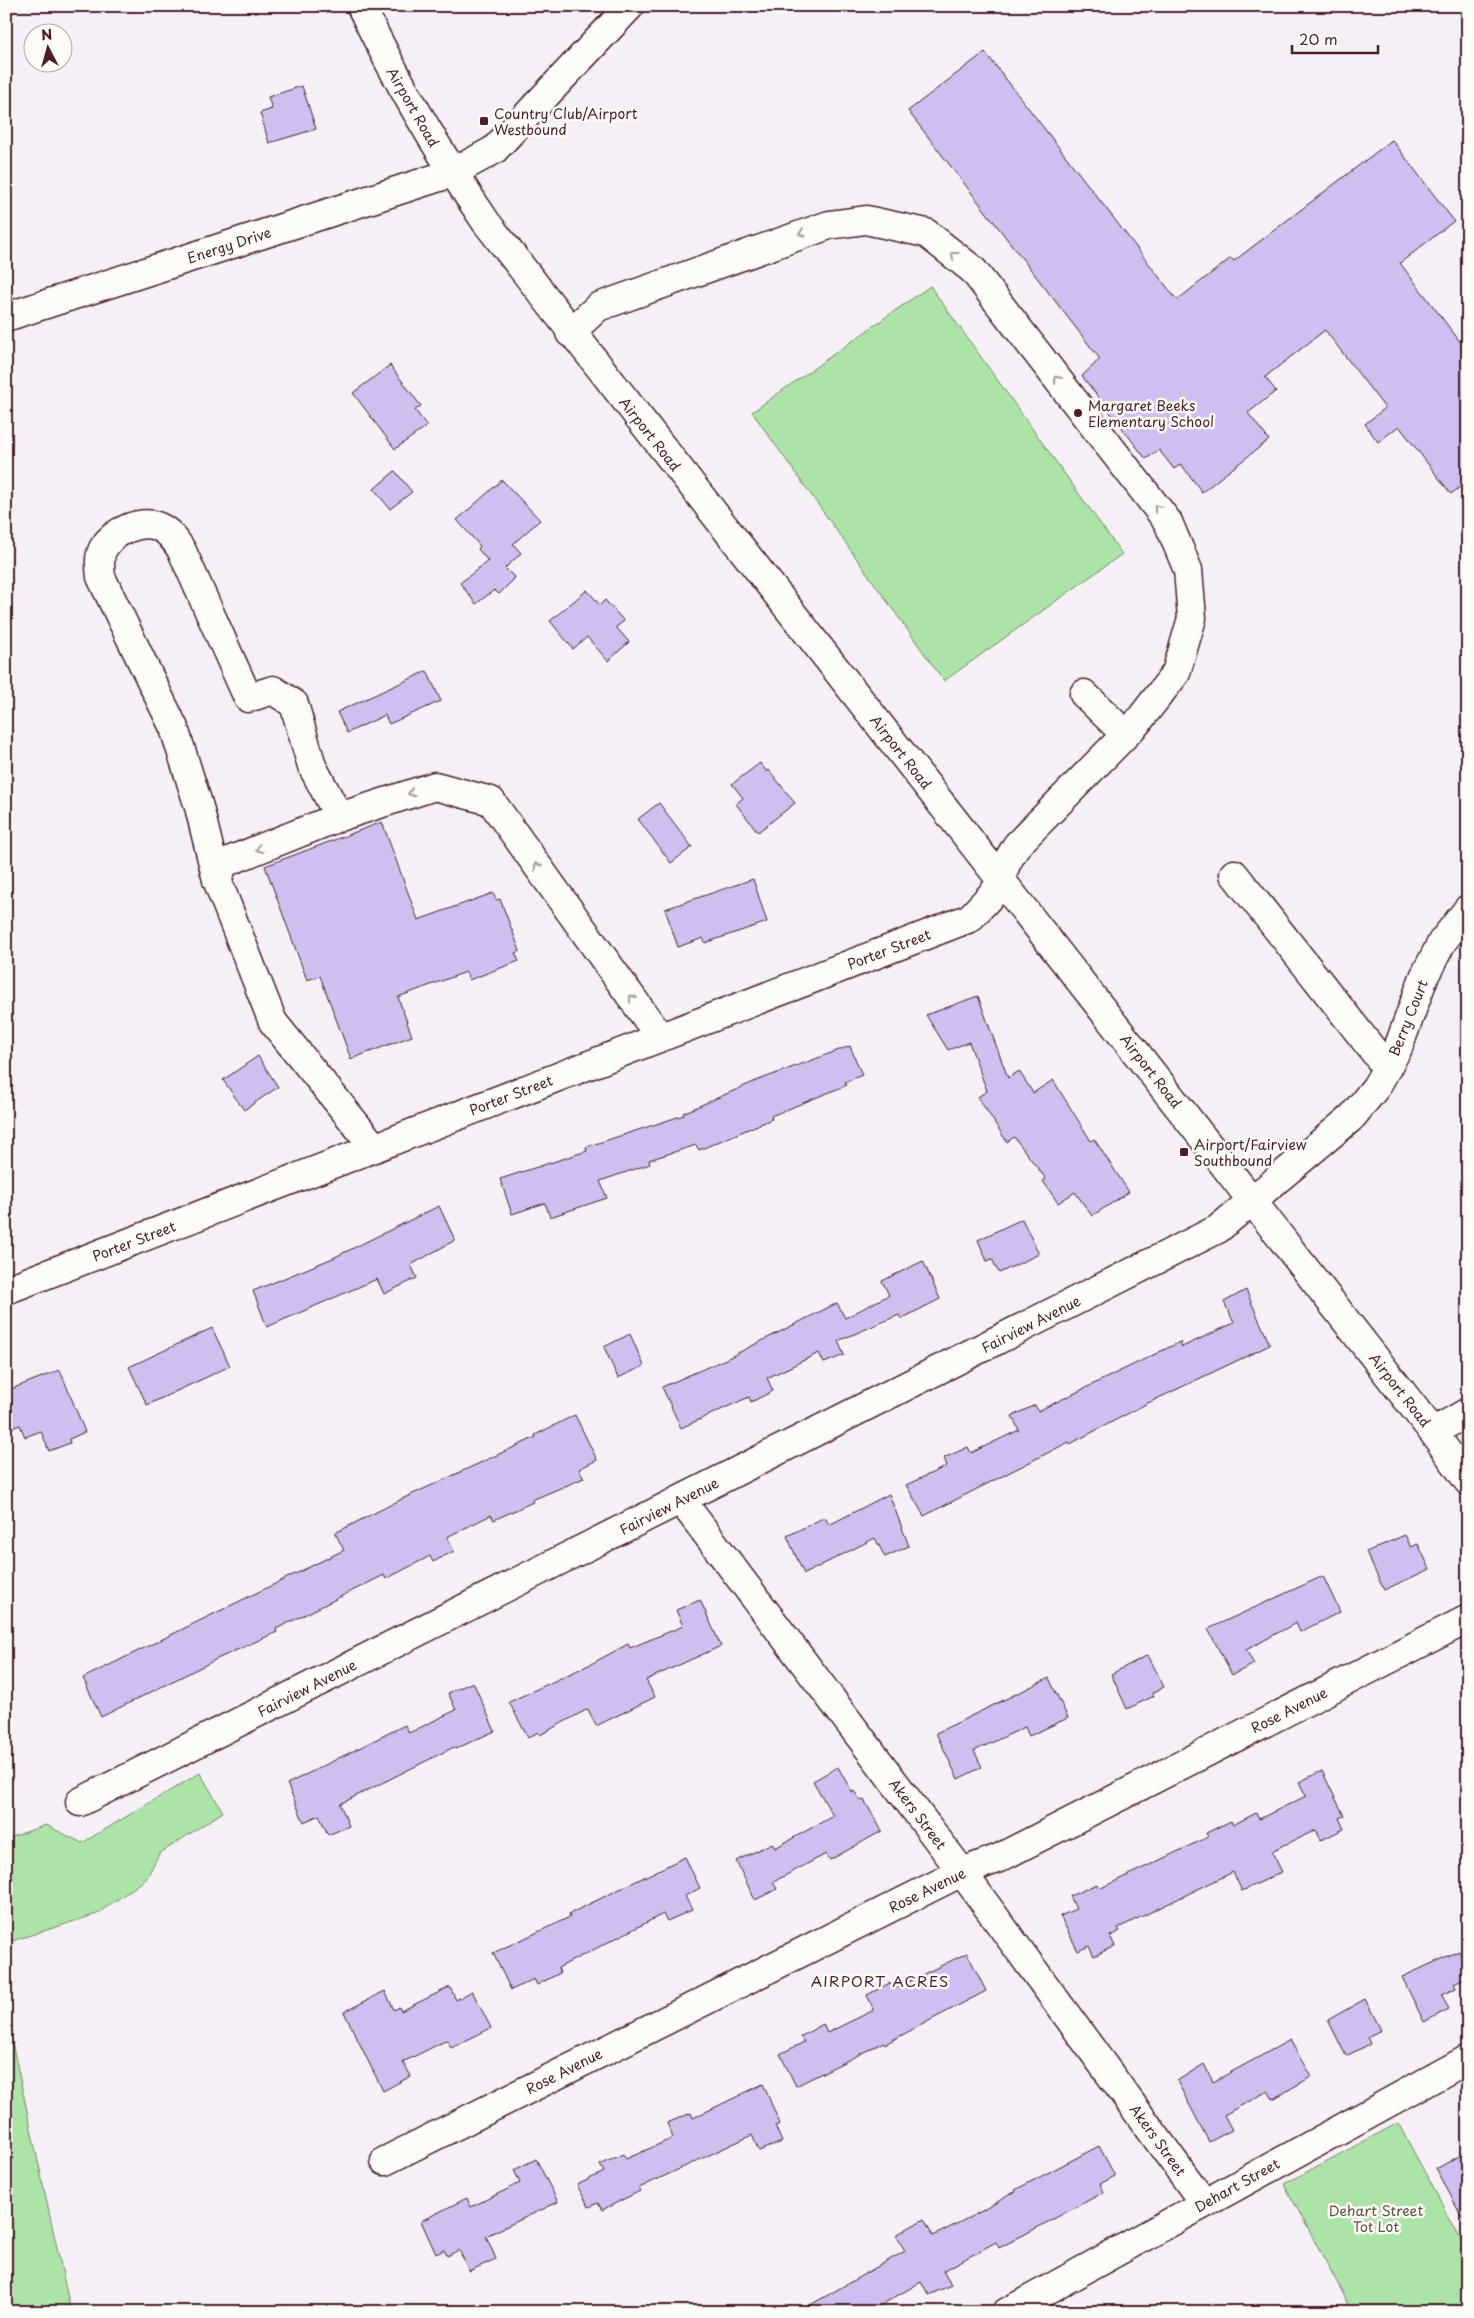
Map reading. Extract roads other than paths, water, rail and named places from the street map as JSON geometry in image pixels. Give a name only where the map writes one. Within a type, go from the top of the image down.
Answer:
[{"type":"street","name":"Airport Road","points":[[361,6],[389,66],[452,173],[486,222],[570,333],[1434,1432],[1468,1481]]},
{"type":"street","name":"Energy Drive","points":[[6,317],[452,173],[494,150],[630,6]]},
{"type":"street","name":"Porter Street","points":[[6,1290],[970,918],[987,902],[1001,879],[1007,862],[1017,845],[1125,734],[1176,673],[1192,618],[1188,570],[1168,522],[973,270],[926,233],[866,220],[829,225],[598,307],[570,333]]},
{"type":"street","points":[[339,817],[312,766],[294,704],[273,690],[248,698],[182,551],[173,536],[157,526],[141,525],[124,530],[104,548],[100,557],[101,577],[174,728],[199,807],[217,880],[273,1022],[375,1148]]},
{"type":"street","points":[[1084,694],[1125,734]]},
{"type":"street","points":[[217,880],[224,864],[339,817],[435,786],[491,801],[660,1037]]},
{"type":"street","points":[[1234,874],[1387,1068]]},
{"type":"street","name":"Berry Court","points":[[1252,1201],[1352,1117],[1376,1087],[1398,1048],[1429,968],[1442,942],[1468,909]]},
{"type":"street","name":"Fairview Avenue","points":[[80,1802],[1218,1229],[1252,1201]]},
{"type":"street","points":[[1434,1432],[1468,1412]]},
{"type":"street","name":"Akers Street","points":[[681,1500],[962,1872],[1204,2204]]},
{"type":"street","name":"Rose Avenue","points":[[385,2161],[962,1872],[999,1858],[1468,1619]]},
{"type":"street","name":"Dehart Street","points":[[1007,2312],[1468,2058]]},
{"type":"place","name":"Country Club/Airport Westbound","points":[[484,121]]},
{"type":"place","name":"Margaret Beeks Elementary School","points":[[1078,413]]},
{"type":"place","name":"Airport/Fairview Southbound","points":[[1184,1152]]},
{"type":"district","name":"AIRPORT ACRES","points":[[880,1980]]},
{"type":"park label","name":"Dehart Street Tot Lot","points":[[1376,2218]]}]
